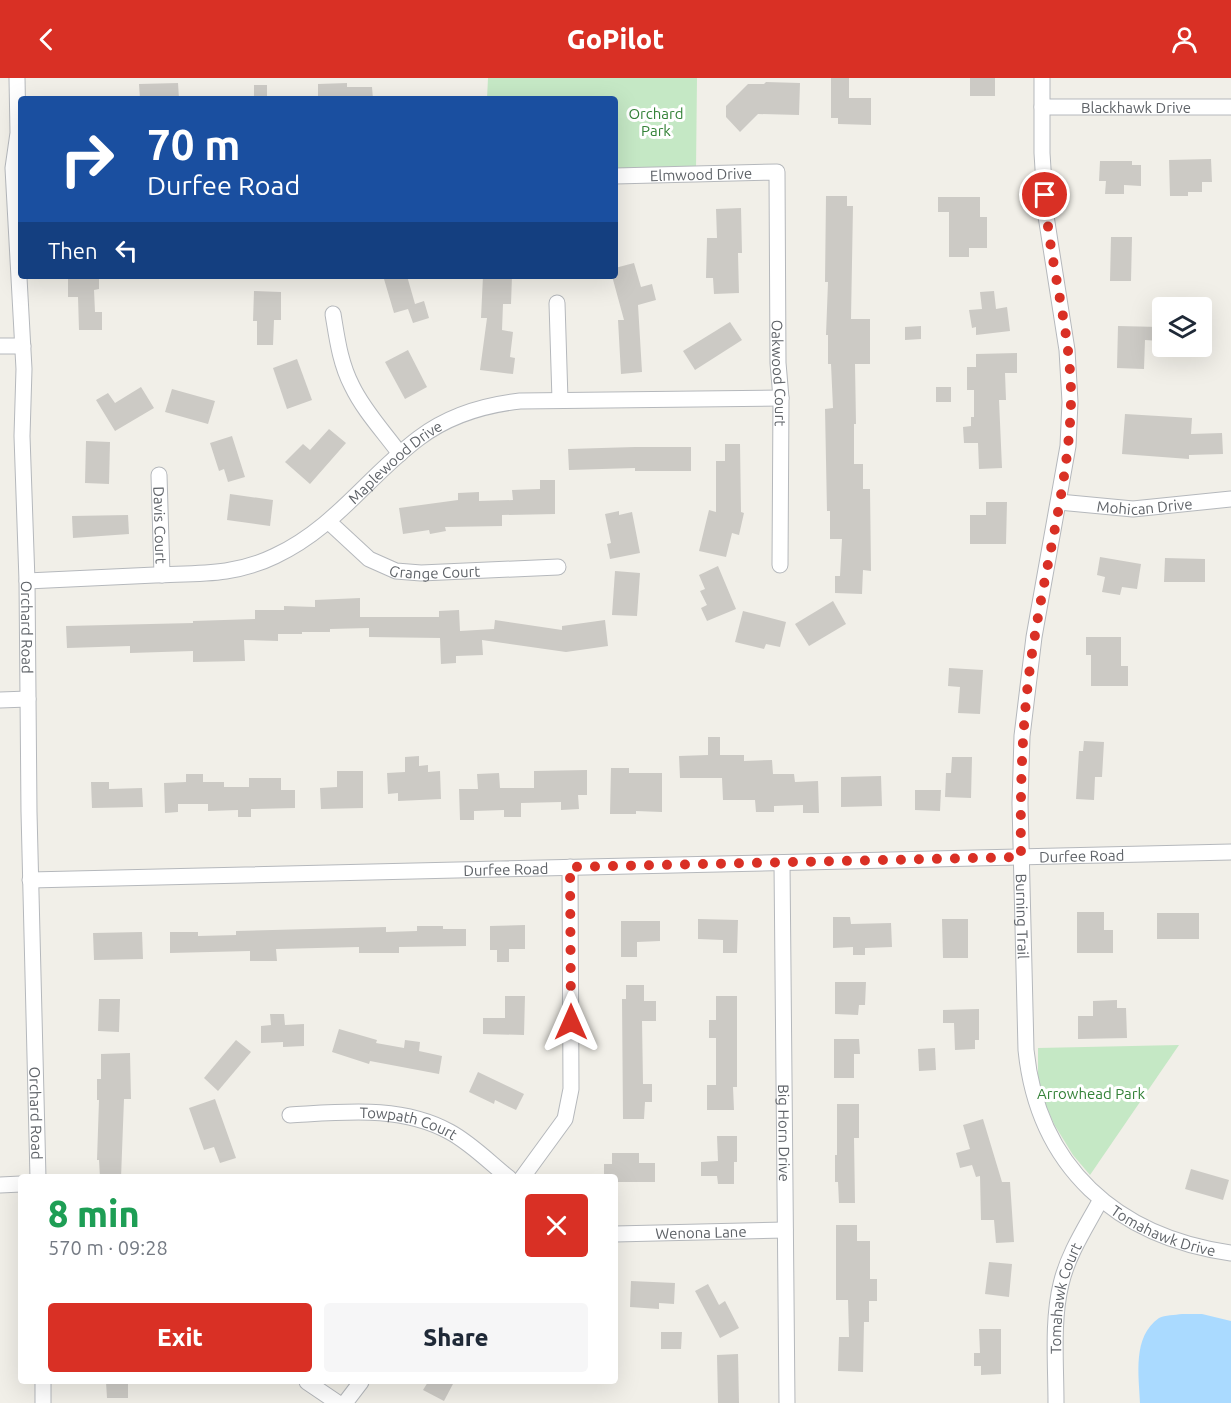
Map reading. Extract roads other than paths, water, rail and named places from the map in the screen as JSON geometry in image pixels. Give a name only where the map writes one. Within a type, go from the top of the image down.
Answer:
[{"type":"street","name":"Orchard Road","points":[[17,78],[18,133],[7,168],[17,190],[18,221]]},
{"type":"street","name":"Burning Trail","points":[[1042,78],[1046,216],[1070,381],[1068,446],[1034,637],[1026,696],[1021,770],[1026,1050],[1028,1076],[1044,1125],[1057,1149],[1100,1201]]},
{"type":"street","name":"Blackhawk Drive","points":[[1042,107],[1231,107]]},
{"type":"street","name":"Elmwood Drive","points":[[618,176],[777,172],[777,181]]},
{"type":"street","name":"Oakwood Court","points":[[777,181],[778,363],[781,398],[780,565]]},
{"type":"street","name":"Orchard Road","points":[[20,279],[27,581],[30,879],[38,1174]]},
{"type":"street","points":[[557,303],[560,400]]},
{"type":"street","points":[[333,314],[345,370],[352,386],[361,402],[400,454]]},
{"type":"street","points":[[0,346],[22,345]]},
{"type":"street","name":"Maplewood Drive","points":[[27,581],[204,575],[241,569],[276,556],[329,522],[400,454],[434,428],[467,413],[505,403],[560,400],[781,398]]},
{"type":"street","name":"Davis Court","points":[[159,475],[162,575]]},
{"type":"street","name":"Mohican Drive","points":[[1059,502],[1133,509],[1231,499]]},
{"type":"street","name":"Grange Court","points":[[329,522],[369,559],[396,571],[421,573],[558,567]]},
{"type":"street","points":[[0,700],[28,699]]},
{"type":"street","name":"Durfee Road","points":[[30,879],[1231,852]]},
{"type":"street","name":"Big Horn Drive","points":[[782,863],[787,1403]]},
{"type":"street","points":[[525,1174],[565,1119],[570,1098],[570,867]]},
{"type":"street","name":"Towpath Court","points":[[290,1115],[366,1112],[393,1113],[414,1118],[456,1135],[504,1174]]},
{"type":"street","points":[[0,1185],[18,1184]]},
{"type":"street","name":"Tomahawk Drive","points":[[1100,1201],[1146,1228],[1182,1241],[1231,1253]]},
{"type":"street","name":"Tomahawk Court","points":[[1056,1403],[1057,1319],[1061,1284],[1072,1251],[1100,1201]]},
{"type":"street","name":"Wenona Lane","points":[[618,1234],[785,1230]]},
{"type":"street","points":[[43,1384],[43,1403]]},
{"type":"street","points":[[310,1384],[338,1403]]},
{"type":"street","points":[[345,1403],[359,1384]]},
{"type":"water","points":[[1182,1314],[1202,1314],[1231,1321],[1231,1403],[1140,1403],[1138,1369],[1144,1335],[1159,1318]]},
{"type":"park label","name":"Orchard Park","points":[[656,122]]},
{"type":"park label","name":"Arrowhead Park","points":[[1091,1093]]}]
